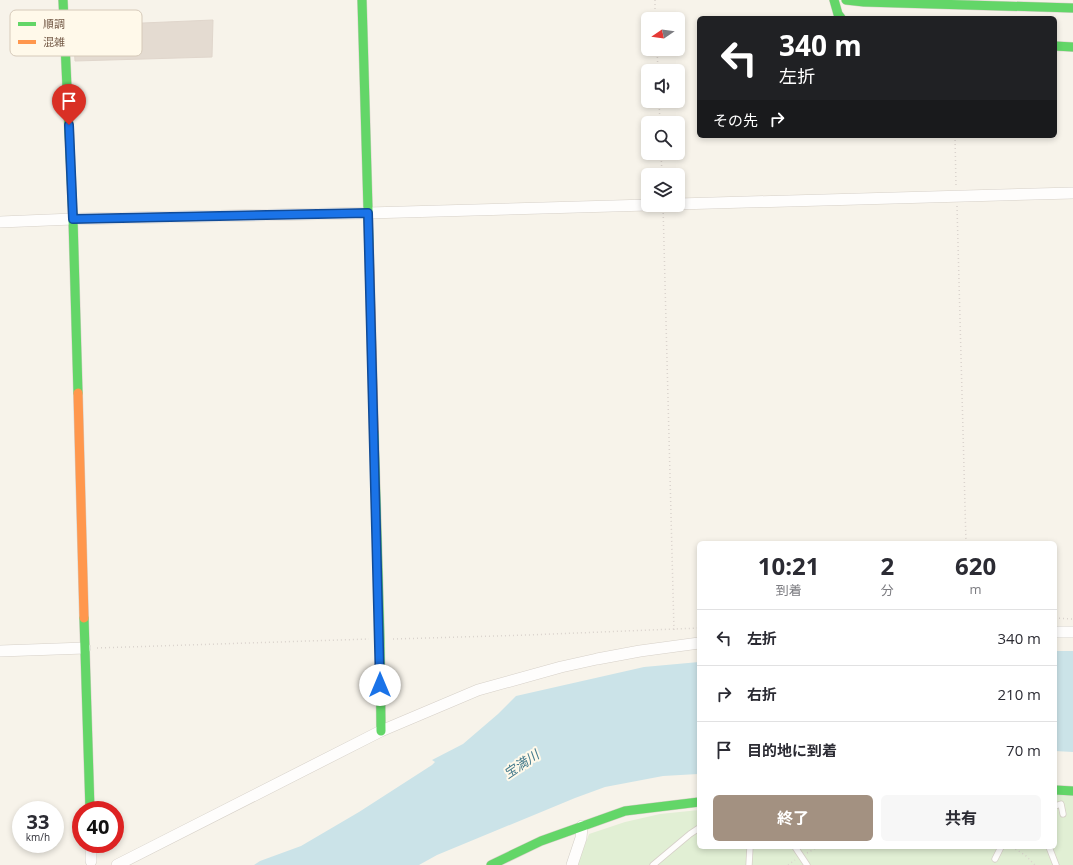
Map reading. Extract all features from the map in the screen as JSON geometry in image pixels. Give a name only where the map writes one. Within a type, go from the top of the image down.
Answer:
[{"type":"street","points":[[64,0],[64,10]]},
{"type":"street","points":[[362,0],[380,639],[381,731]]},
{"type":"street","points":[[834,0],[840,16]]},
{"type":"street","points":[[846,0],[864,2],[1033,4],[1073,8]]},
{"type":"street","points":[[1057,46],[1073,47]]},
{"type":"street","points":[[66,56],[73,219],[90,801]]},
{"type":"street","points":[[685,204],[957,195],[1073,193]]},
{"type":"street","points":[[0,222],[641,205]]},
{"type":"street","points":[[1057,632],[1073,632]]},
{"type":"street","points":[[116,865],[381,731],[478,690],[561,667],[597,659],[640,650],[697,643]]},
{"type":"street","points":[[0,651],[85,648]]},
{"type":"street","points":[[1057,790],[1073,791]]},
{"type":"street","points":[[492,865],[541,841],[625,811],[697,802]]},
{"type":"street","points":[[572,865],[581,838],[582,826]]},
{"type":"street","points":[[91,853],[91,861]]},
{"type":"lane","points":[[1057,805],[1061,804],[1063,814]]},
{"type":"lane","points":[[653,865],[697,829]]},
{"type":"lane","points":[[749,865],[750,849]]},
{"type":"lane","points":[[796,849],[807,865]]},
{"type":"lane","points":[[995,859],[1000,849]]},
{"type":"lane","points":[[1050,849],[1056,865]]},
{"type":"path","points":[[655,0],[655,12]]},
{"type":"path","points":[[955,138],[966,541]]},
{"type":"path","points":[[663,212],[674,630]]},
{"type":"path","points":[[1057,618],[1073,619]]},
{"type":"path","points":[[85,648],[470,637],[697,628]]},
{"type":"path","points":[[1015,849],[1025,855],[1035,865]]},
{"type":"green space","points":[[1057,795],[1073,796],[1073,865],[577,865],[589,834],[625,822],[660,814],[697,810],[697,849],[1057,849]]},
{"type":"water","points":[[1057,651],[1073,651],[1073,752],[1057,751]]},
{"type":"water","name":"宝満川","points":[[697,662],[697,774],[663,776],[605,787],[437,855],[419,865],[254,865],[260,861],[301,846],[359,812],[432,765],[435,762],[432,760],[463,744],[498,714],[516,696],[644,667]]},
{"type":"building","points":[[213,20],[212,57],[75,61],[75,56],[142,56],[142,23]]},
{"type":"traffic: fast","points":[[63,0],[63,10]]},
{"type":"traffic: fast","points":[[362,0],[369,244]]},
{"type":"traffic: fast","points":[[834,0],[840,16]]},
{"type":"traffic: fast","points":[[846,0],[864,2],[1073,8]]},
{"type":"traffic: fast","points":[[1057,46],[1073,47]]},
{"type":"traffic: fast","points":[[66,56],[73,219],[78,393]]},
{"type":"traffic: fast","points":[[374,432],[381,731]]},
{"type":"traffic: fast","points":[[84,618],[90,801]]},
{"type":"traffic: fast","points":[[1057,790],[1073,791]]},
{"type":"traffic: fast","points":[[491,865],[541,841],[625,811],[697,802]]},
{"type":"traffic: slow","points":[[369,244],[374,432]]},
{"type":"traffic: slow","points":[[78,393],[84,618]]},
{"type":"route","points":[[69,125],[73,219],[368,213],[380,685]]}]
